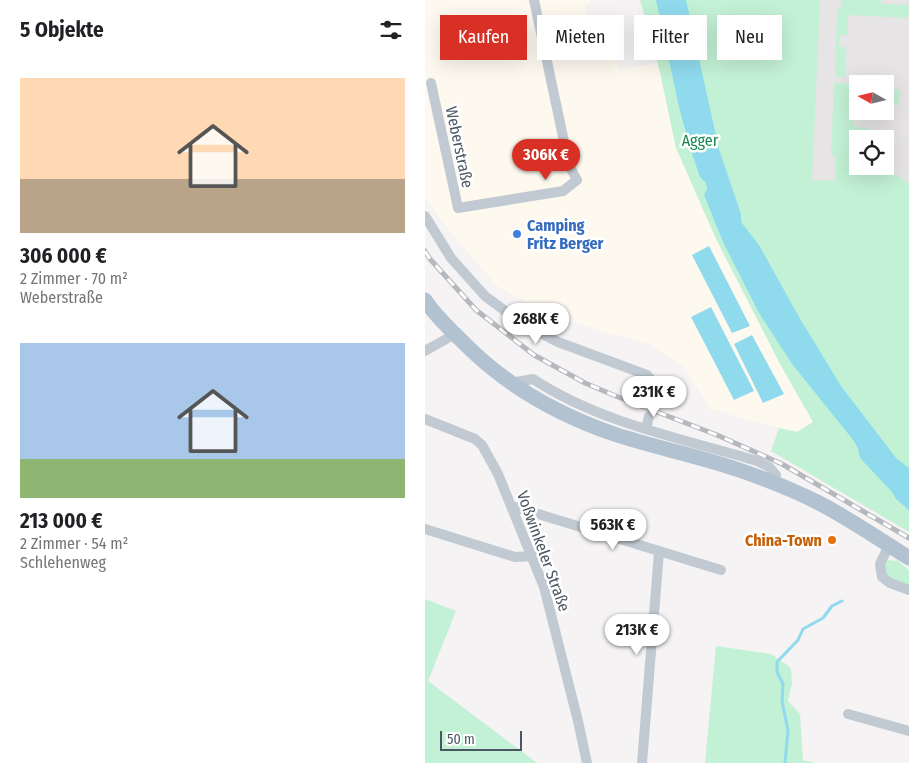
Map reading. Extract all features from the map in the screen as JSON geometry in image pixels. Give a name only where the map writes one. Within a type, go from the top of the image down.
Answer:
[{"type":"main road","points":[[425,300],[482,361],[511,383],[565,414],[613,434],[739,470],[774,483],[819,502],[871,532],[909,558]]},
{"type":"street","name":"Weberstraße","points":[[431,83],[458,208],[563,190],[577,180],[569,165],[534,0]]},
{"type":"street","points":[[425,216],[451,258],[485,296],[523,324],[558,342],[647,375],[657,387],[656,399]]},
{"type":"street","points":[[425,351],[455,334]]},
{"type":"street","points":[[511,383],[533,379],[576,404],[598,413],[757,461],[769,467],[776,475],[774,483]]},
{"type":"street","points":[[646,429],[649,416]]},
{"type":"street","name":"Voßwinkeler Straße","points":[[425,419],[475,439],[482,445],[512,506],[533,556],[552,614],[587,763]]},
{"type":"street","points":[[512,506],[721,570]]},
{"type":"street","points":[[425,528],[515,557],[533,556]]},
{"type":"street","points":[[889,545],[880,564],[882,577],[890,583],[909,590]]},
{"type":"street","points":[[642,763],[659,552]]},
{"type":"street","points":[[848,714],[909,731]]},
{"type":"shaded area","points":[[425,0],[589,0],[590,3],[585,4],[587,15],[537,15],[537,60],[617,60],[619,70],[669,61],[710,208],[701,206],[780,364],[813,422],[797,432],[710,409],[683,366],[649,344],[567,321],[499,288],[451,233],[425,198]]},
{"type":"shaded area","points":[[718,0],[909,0],[909,222],[828,232],[746,60],[782,60],[782,15],[725,15]]},
{"type":"green space","name":"Agger","points":[[640,0],[820,0],[812,180],[835,181],[836,155],[831,155],[834,83],[849,84],[849,120],[853,120],[856,127],[868,128],[869,130],[849,130],[849,175],[894,175],[894,173],[909,184],[909,532],[771,451],[779,428],[797,432],[813,422],[780,364],[716,239],[676,148],[657,60],[707,60],[707,15],[644,15]]},
{"type":"green space","points":[[841,0],[881,0],[881,4],[909,5],[908,18],[848,15],[847,35],[840,35],[839,47],[846,47],[845,77],[835,77],[837,9],[841,8]]},
{"type":"green space","points":[[894,90],[900,90],[899,105],[894,105]]},
{"type":"green space","points":[[888,560],[898,561],[909,570],[909,586],[894,580],[886,574],[885,565]]},
{"type":"green space","points":[[425,599],[456,611],[428,681],[537,763],[425,763]]},
{"type":"green space","points":[[716,646],[771,654],[791,668],[792,684],[788,701],[800,714],[803,760],[815,763],[705,763]]},
{"type":"water","points":[[656,0],[686,0],[689,15],[659,15]]},
{"type":"water","points":[[669,60],[699,60],[719,149],[741,214],[741,222],[759,245],[799,317],[841,386],[896,458],[909,468],[909,510],[896,499],[892,492],[860,458],[854,441],[792,364],[759,313],[723,242],[704,195],[707,189],[706,183],[700,177],[679,107]]},
{"type":"water","points":[[709,246],[750,326],[732,333],[692,255]]},
{"type":"water","points":[[711,307],[754,391],[734,400],[691,317]]},
{"type":"water","points":[[752,335],[784,394],[763,403],[734,344]]},
{"type":"waterway","points":[[785,763],[788,730],[782,702],[783,684],[777,672],[777,662],[798,640],[803,629],[823,618],[832,606],[842,601]]},
{"type":"railway","points":[[425,251],[476,310],[534,355],[585,383],[717,435],[782,464],[909,538]]},
{"type":"place","name":"Camping Fritz Berger","points":[[517,234]]},
{"type":"place","name":"China-Town","points":[[832,540]]}]
